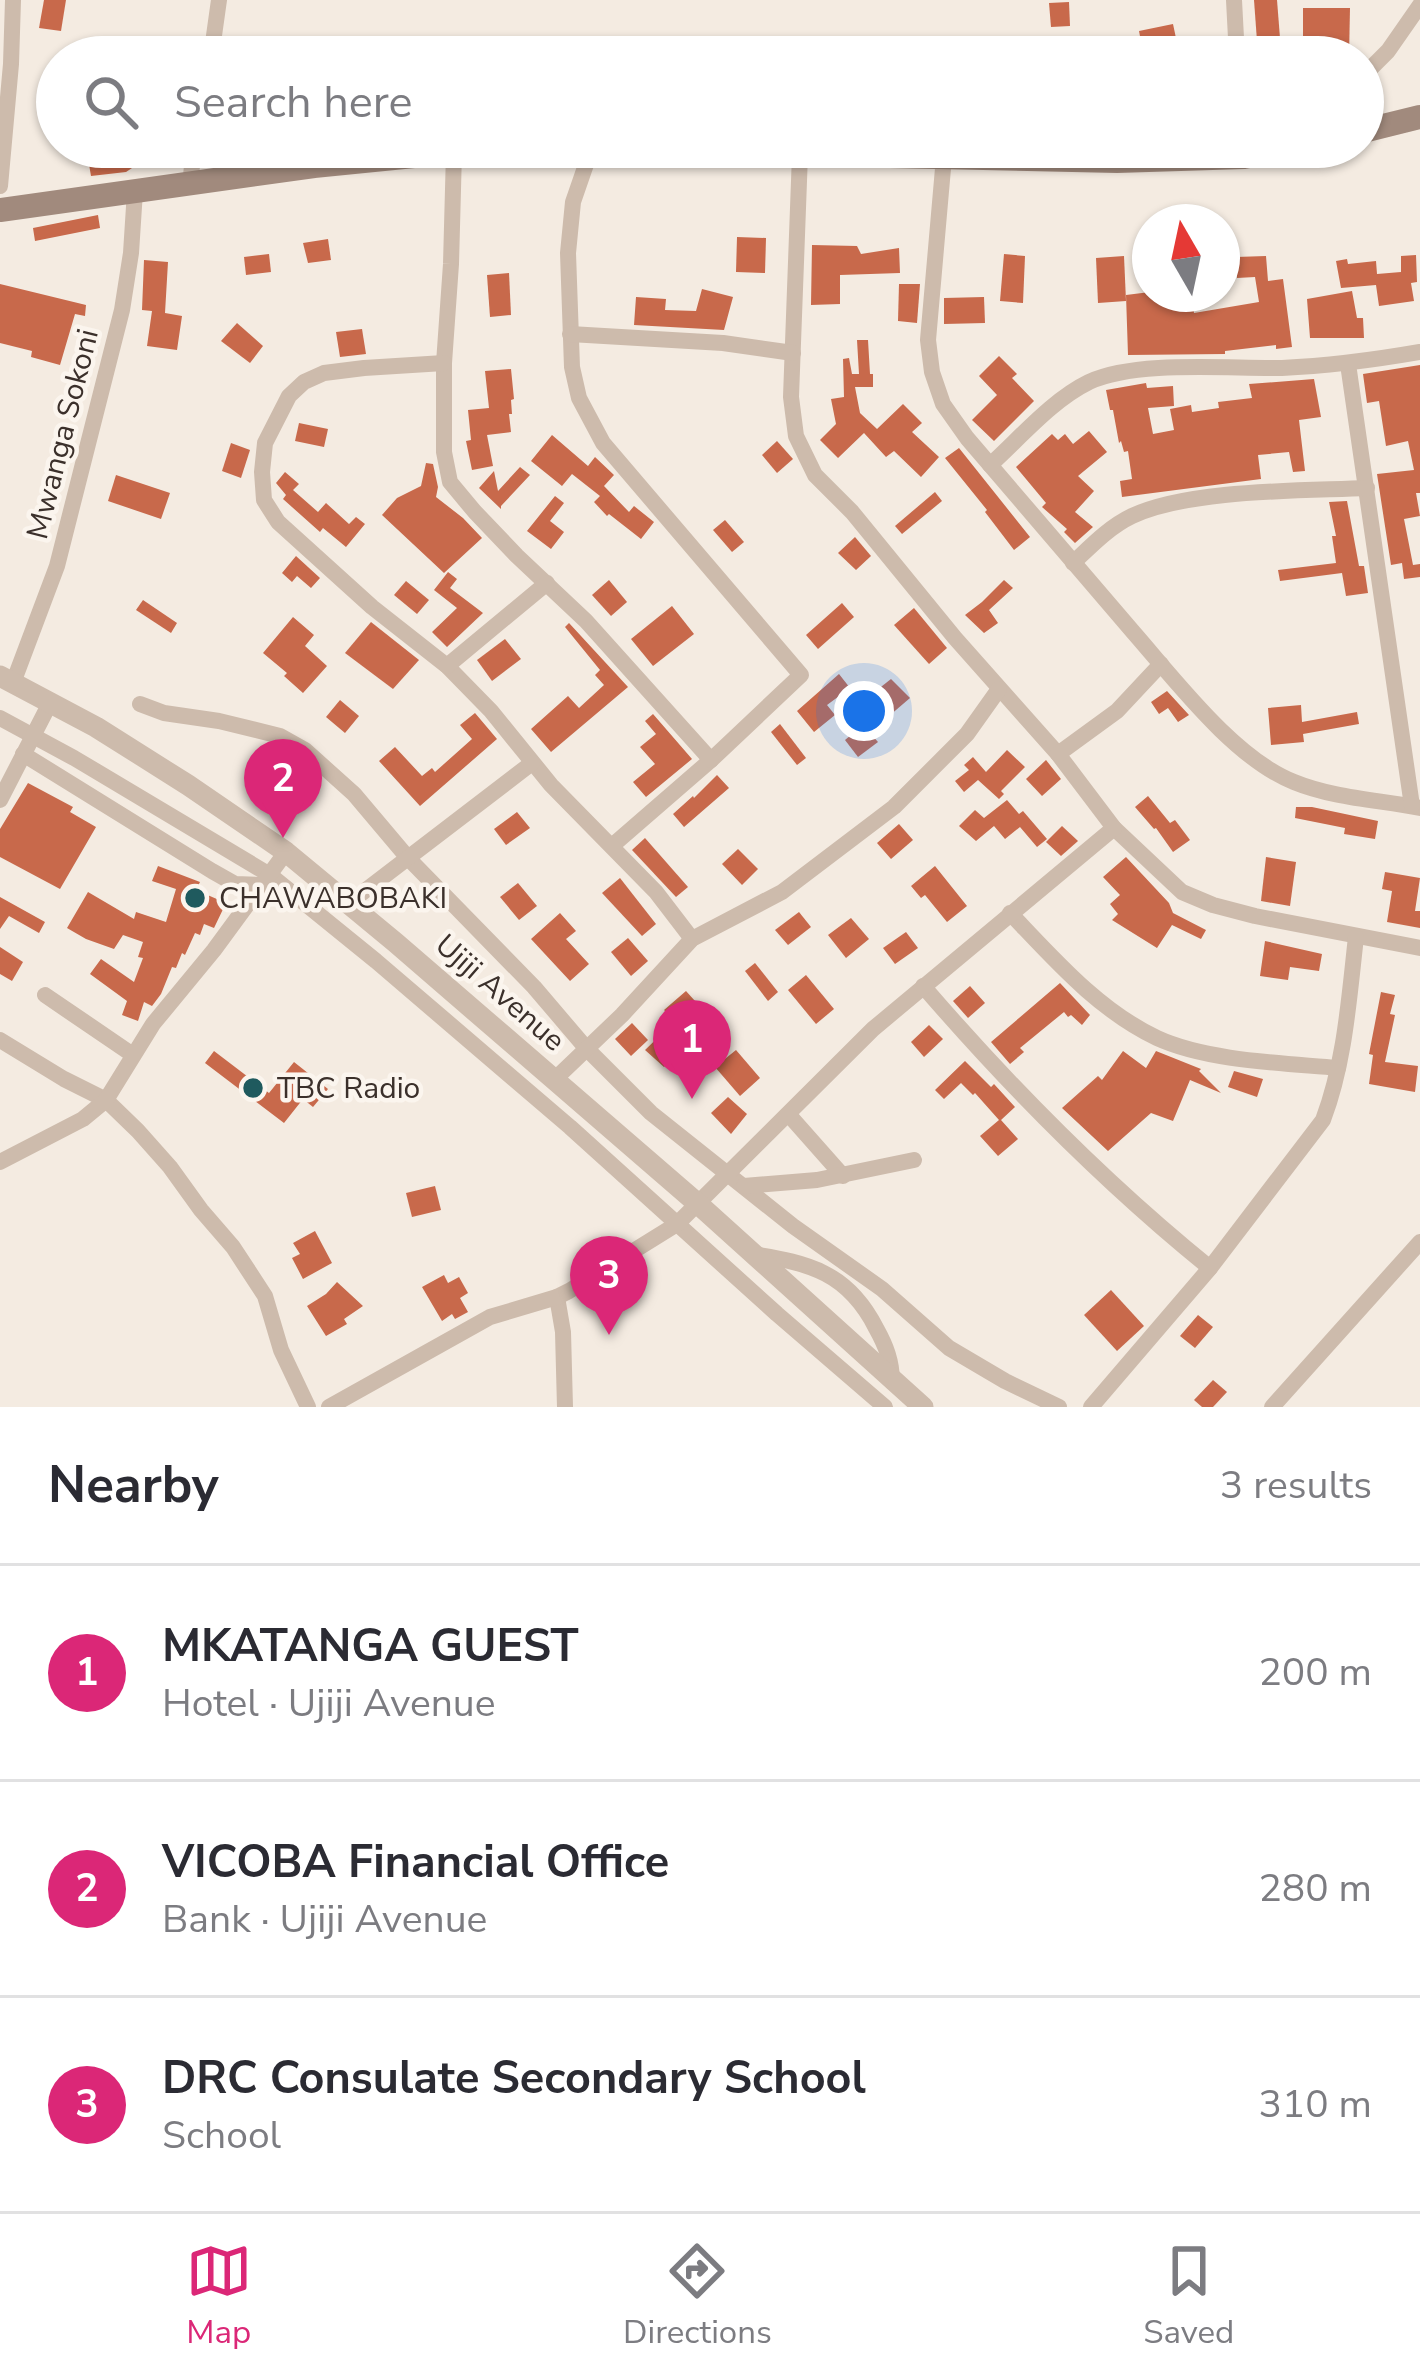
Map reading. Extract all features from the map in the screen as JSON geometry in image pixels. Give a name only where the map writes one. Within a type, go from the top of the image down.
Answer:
[{"type":"main road","points":[[1384,126],[1420,117]]},
{"type":"main road","points":[[0,210],[301,168]]},
{"type":"street","points":[[0,186],[13,0]]},
{"type":"street","points":[[214,36],[218,0]]},
{"type":"street","points":[[1234,0],[1236,36]]},
{"type":"street","points":[[1384,55],[1420,5]]},
{"type":"street","points":[[190,185],[192,168]]},
{"type":"street","points":[[454,168],[444,363],[444,452],[450,482],[586,621],[712,760]]},
{"type":"street","points":[[585,168],[573,202],[568,253],[572,367],[579,398],[603,443],[801,675],[613,845]]},
{"type":"street","points":[[800,168],[791,397],[796,436],[815,475],[852,512],[1058,754],[1114,828],[1182,892],[1255,916],[1420,947]]},
{"type":"street","points":[[943,168],[928,340],[943,404],[1073,563],[1235,743],[1294,782],[1416,807],[1348,364]]},
{"type":"street","name":"Mwanga Sokoni","points":[[7,679],[57,566],[122,310],[135,191]]},
{"type":"street","points":[[570,334],[794,353]]},
{"type":"street","points":[[990,465],[1068,396],[1104,376],[1144,370],[1348,364],[1420,352]]},
{"type":"street","points":[[444,363],[324,373],[304,382],[289,396],[266,443],[264,500],[278,523],[447,666],[491,711],[573,808],[656,892],[692,939]]},
{"type":"street","points":[[1073,563],[1101,536],[1132,516],[1158,507],[1242,495],[1367,488]]},
{"type":"street","points":[[447,666],[547,583]]},
{"type":"street","points":[[1058,754],[1117,711],[1161,664]]},
{"type":"street","name":"Ujiji Avenue","points":[[7,679],[188,785],[286,852],[697,1203],[923,1407]]},
{"type":"street","points":[[554,1080],[692,939],[782,892],[894,807],[968,734],[999,689]]},
{"type":"street","points":[[0,800],[51,701]]},
{"type":"street","points":[[140,704],[280,736],[305,750],[354,794],[408,858],[651,1113],[793,1226],[882,1289],[949,1348],[1059,1407]]},
{"type":"street","points":[[0,718],[266,880],[376,961],[885,1407]]},
{"type":"street","points":[[23,754],[235,884],[266,880]]},
{"type":"street","points":[[349,903],[532,763]]},
{"type":"street","points":[[329,1407],[490,1317],[557,1297],[677,1224],[848,1052],[1114,828]]},
{"type":"street","points":[[0,1162],[83,1119],[106,1100],[153,1024],[286,852]]},
{"type":"street","points":[[1010,913],[1093,996],[1160,1040],[1215,1054],[1338,1068]]},
{"type":"street","points":[[1091,1407],[1210,1268],[1323,1120],[1338,1068],[1356,937]]},
{"type":"street","points":[[923,986],[1111,1184],[1210,1268]]},
{"type":"street","points":[[45,995],[134,1055]]},
{"type":"street","points":[[0,1040],[106,1100],[138,1131],[233,1247],[265,1296],[281,1350],[308,1407]]},
{"type":"street","points":[[789,1115],[843,1176]]},
{"type":"street","points":[[744,1186],[843,1176],[914,1160]]},
{"type":"street","points":[[1272,1407],[1420,1242]]},
{"type":"street","points":[[752,1254],[802,1263],[847,1286],[882,1339],[892,1363],[892,1382]]},
{"type":"street","points":[[557,1297],[565,1407]]},
{"type":"building","points":[[44,0],[66,0],[61,31],[39,28]]},
{"type":"building","points":[[1254,0],[1277,0],[1280,36],[1257,36]]},
{"type":"building","points":[[1069,2],[1070,26],[1051,27],[1049,3]]},
{"type":"building","points":[[1303,8],[1350,8],[1349,36],[1303,36]]},
{"type":"building","points":[[1173,24],[1176,36],[1140,36],[1139,31]]},
{"type":"building","points":[[90,168],[132,168],[126,172],[91,176]]},
{"type":"building","points":[[98,215],[100,228],[35,241],[33,228]]},
{"type":"building","points":[[737,237],[766,238],[765,273],[736,272]]},
{"type":"building","points":[[328,239],[331,260],[308,263],[303,243]]},
{"type":"building","points":[[812,245],[857,246],[861,254],[899,248],[900,273],[840,275],[840,304],[811,305]]},
{"type":"building","points":[[269,254],[271,272],[246,275],[244,257]]},
{"type":"building","points":[[1004,254],[1025,256],[1023,303],[1000,301]]},
{"type":"building","points":[[1416,255],[1417,282],[1411,283],[1414,301],[1379,306],[1376,285],[1341,288],[1336,261],[1376,261],[1377,274],[1401,272],[1401,256]]},
{"type":"building","points":[[1124,256],[1126,301],[1098,303],[1096,258]]},
{"type":"building","points":[[1266,256],[1268,281],[1283,279],[1292,347],[1276,349],[1276,345],[1225,354],[1128,355],[1126,295],[1132,294],[1132,312],[1240,312],[1240,305],[1259,302],[1255,277],[1240,278],[1240,257]]},
{"type":"building","points":[[144,260],[168,262],[165,313],[182,316],[177,350],[147,346],[152,311],[142,310]]},
{"type":"building","points":[[509,273],[511,315],[490,317],[487,275]]},
{"type":"building","points":[[0,284],[86,305],[85,316],[75,314],[60,365],[0,343]]},
{"type":"building","points":[[899,284],[920,284],[917,323],[898,321]]},
{"type":"building","points":[[702,289],[733,297],[724,330],[634,325],[636,297],[666,299],[665,310],[696,311]]},
{"type":"building","points":[[1352,291],[1357,318],[1363,318],[1364,338],[1310,338],[1307,299]]},
{"type":"building","points":[[984,297],[985,323],[944,324],[944,298]]},
{"type":"building","points":[[237,323],[263,346],[250,363],[221,341]]},
{"type":"building","points":[[362,329],[366,354],[340,357],[336,332]]},
{"type":"building","points":[[857,340],[868,340],[873,374],[873,387],[855,387],[860,413],[877,429],[903,404],[922,423],[912,432],[939,457],[921,477],[894,451],[886,457],[864,433],[838,458],[820,440],[836,424],[831,399],[844,397],[843,359],[849,358],[852,374],[859,374]]},
{"type":"building","points":[[999,356],[1034,401],[994,441],[972,420],[997,395],[979,376]]},
{"type":"building","points":[[1420,365],[1420,493],[1416,493],[1420,516],[1404,519],[1420,577],[1404,579],[1402,563],[1391,565],[1377,474],[1414,470],[1408,441],[1386,446],[1379,401],[1367,403],[1363,374]]},
{"type":"building","points":[[511,369],[511,432],[487,435],[493,466],[472,470],[466,441],[471,440],[468,410],[489,408],[485,371]]},
{"type":"building","points":[[1314,379],[1321,417],[1299,420],[1305,471],[1293,472],[1289,452],[1258,455],[1261,479],[1122,497],[1120,481],[1132,479],[1128,451],[1119,443],[1106,390],[1146,383],[1147,388],[1173,386],[1174,406],[1148,408],[1153,434],[1174,430],[1170,409],[1219,408],[1218,402],[1252,398],[1249,384]]},
{"type":"building","points":[[299,423],[328,429],[324,447],[295,441]]},
{"type":"building","points":[[1089,431],[1107,452],[1078,476],[1094,491],[1075,512],[1093,527],[1075,543],[1042,507],[1046,503],[1016,467],[1052,434],[1058,440],[1065,434],[1073,444]]},
{"type":"building","points":[[552,435],[588,466],[595,457],[614,475],[604,486],[629,512],[634,506],[654,522],[641,539],[607,516],[594,502],[600,496],[572,474],[562,486],[531,461]]},
{"type":"building","points":[[777,441],[793,459],[777,473],[762,455]]},
{"type":"building","points":[[231,443],[250,450],[241,478],[222,471]]},
{"type":"building","points":[[959,448],[1030,537],[1014,550],[945,458]]},
{"type":"building","points":[[426,463],[433,464],[436,497],[482,538],[444,573],[382,515],[397,498],[421,486]]},
{"type":"building","points":[[520,467],[530,475],[501,509],[479,488],[494,471],[498,491]]},
{"type":"building","points":[[285,472],[299,484],[293,490],[318,512],[326,503],[349,524],[356,517],[365,524],[346,547],[323,528],[320,532],[283,499],[286,495],[276,483]]},
{"type":"building","points":[[116,475],[170,493],[161,519],[108,501]]},
{"type":"building","points":[[935,492],[942,501],[902,534],[895,526]]},
{"type":"building","points":[[555,496],[564,503],[550,521],[564,532],[551,549],[527,531]]},
{"type":"building","points":[[1347,501],[1368,593],[1346,596],[1342,573],[1280,581],[1278,570],[1336,563],[1329,502]]},
{"type":"building","points":[[725,520],[744,542],[732,552],[713,530]]},
{"type":"building","points":[[855,537],[871,556],[856,570],[838,553]]},
{"type":"building","points":[[296,556],[320,578],[311,588],[297,576],[292,582],[282,573]]},
{"type":"building","points":[[448,572],[457,579],[450,588],[483,613],[447,647],[432,632],[457,608],[434,590]]},
{"type":"building","points":[[609,580],[627,602],[611,616],[592,595]]},
{"type":"building","points":[[1004,580],[1013,588],[989,610],[998,623],[984,633],[965,615]]},
{"type":"building","points":[[406,581],[429,600],[417,614],[394,595]]},
{"type":"building","points":[[143,600],[177,623],[171,633],[136,610]]},
{"type":"building","points":[[842,603],[854,617],[818,649],[806,635]]},
{"type":"building","points":[[672,606],[694,634],[653,666],[631,639]]},
{"type":"building","points":[[914,608],[947,648],[929,664],[894,625]]},
{"type":"building","points":[[293,617],[314,635],[305,646],[327,666],[303,693],[263,653]]},
{"type":"building","points":[[371,622],[419,660],[393,689],[345,653]]},
{"type":"building","points":[[569,623],[628,687],[551,752],[531,729],[568,696],[579,708],[604,685],[595,675],[600,670],[565,627]]},
{"type":"building","points":[[505,639],[521,659],[492,681],[477,660]]},
{"type":"building","points":[[839,674],[850,688],[827,705],[835,715],[814,732],[797,711]]},
{"type":"building","points":[[891,679],[910,698],[889,716],[872,694]]},
{"type":"building","points":[[1167,691],[1189,715],[1178,722],[1168,708],[1159,714],[1151,702]]},
{"type":"building","points":[[340,700],[359,716],[345,733],[326,717]]},
{"type":"building","points":[[1301,705],[1302,722],[1357,712],[1359,724],[1303,734],[1304,742],[1271,745],[1268,708]]},
{"type":"building","points":[[475,713],[497,739],[420,806],[379,761],[395,747],[422,776],[432,768],[435,772],[472,739],[460,725]]},
{"type":"building","points":[[653,714],[692,759],[646,797],[633,782],[655,764],[640,747],[656,734],[645,721]]},
{"type":"building","points":[[780,724],[806,758],[797,765],[771,732]]},
{"type":"building","points":[[863,725],[878,742],[858,757],[845,740]]},
{"type":"building","points":[[1007,750],[1025,767],[999,799],[978,780],[964,792],[955,781],[969,770],[964,765],[973,757],[986,772]]},
{"type":"building","points":[[1046,760],[1061,779],[1042,796],[1026,779]]},
{"type":"building","points":[[717,775],[729,788],[684,827],[673,814]]},
{"type":"building","points":[[28,783],[73,807],[70,812],[96,827],[60,889],[0,857],[0,829]]},
{"type":"building","points":[[1148,796],[1190,840],[1173,852],[1135,807]]},
{"type":"building","points":[[1007,800],[1047,839],[1037,847],[1020,827],[1005,839],[994,826],[976,841],[959,826],[975,810],[984,818]]},
{"type":"building","points":[[1296,807],[1378,821],[1375,839],[1295,818]]},
{"type":"building","points":[[517,812],[530,828],[506,845],[494,829]]},
{"type":"building","points":[[899,824],[913,840],[891,859],[877,843]]},
{"type":"building","points":[[1062,826],[1078,841],[1061,856],[1046,842]]},
{"type":"building","points":[[645,838],[688,887],[676,897],[632,850]]},
{"type":"building","points":[[738,849],[758,869],[742,885],[722,864]]},
{"type":"building","points":[[1126,857],[1173,913],[1206,930],[1201,939],[1172,925],[1157,948],[1112,920],[1118,914],[1110,904],[1120,895],[1103,877]]},
{"type":"building","points":[[1266,857],[1296,862],[1290,906],[1261,901]]},
{"type":"building","points":[[158,866],[200,882],[196,890],[226,903],[214,928],[204,924],[200,935],[195,933],[161,994],[152,1006],[144,1002],[138,1021],[122,1015],[127,1001],[90,974],[101,959],[134,982],[143,942],[123,935],[114,949],[67,928],[88,892],[134,919],[136,912],[166,922],[176,889],[152,881]]},
{"type":"building","points":[[935,866],[967,906],[947,922],[911,886]]},
{"type":"building","points":[[1385,872],[1420,878],[1415,911],[1420,911],[1420,928],[1387,922],[1392,891],[1382,889]]},
{"type":"building","points":[[620,878],[656,924],[642,936],[602,893]]},
{"type":"building","points":[[518,883],[537,906],[519,920],[500,897]]},
{"type":"building","points":[[0,897],[45,922],[39,933],[9,916],[0,929]]},
{"type":"building","points":[[799,912],[811,927],[788,945],[775,930]]},
{"type":"building","points":[[560,913],[576,931],[566,939],[589,964],[570,981],[531,939]]},
{"type":"building","points":[[851,918],[869,939],[846,958],[828,935]]},
{"type":"building","points":[[906,932],[918,948],[895,964],[883,948]]},
{"type":"building","points":[[628,938],[648,961],[631,976],[611,952]]},
{"type":"building","points":[[1265,941],[1322,954],[1319,971],[1290,967],[1288,980],[1260,976]]},
{"type":"building","points":[[0,947],[23,962],[12,981],[0,974]]},
{"type":"building","points":[[755,963],[778,992],[768,1001],[745,971]]},
{"type":"building","points":[[806,975],[834,1009],[816,1024],[788,990]]},
{"type":"building","points":[[1060,983],[1090,1015],[1082,1025],[1064,1012],[1020,1048],[1024,1052],[1010,1064],[991,1042]]},
{"type":"building","points":[[970,986],[985,1003],[968,1018],[953,1001]]},
{"type":"building","points":[[686,991],[704,1011],[678,1035],[687,1043],[664,1067],[645,1050],[675,1021],[664,1010]]},
{"type":"building","points":[[1381,992],[1395,995],[1385,1062],[1418,1066],[1415,1092],[1369,1084],[1373,1055],[1369,1054]]},
{"type":"building","points":[[632,1023],[648,1040],[631,1056],[615,1039]]},
{"type":"building","points":[[929,1025],[943,1039],[924,1057],[911,1042]]},
{"type":"building","points":[[736,1050],[760,1078],[740,1096],[715,1067]]},
{"type":"building","points":[[214,1051],[269,1093],[294,1062],[328,1089],[313,1107],[303,1099],[284,1123],[205,1063]]},
{"type":"building","points":[[1123,1051],[1146,1068],[1156,1051],[1201,1069],[1221,1093],[1190,1080],[1173,1121],[1151,1113],[1108,1151],[1062,1108],[1098,1076],[1102,1080]]},
{"type":"building","points":[[965,1061],[1015,1107],[1001,1120],[1018,1139],[998,1156],[980,1136],[999,1120],[975,1093],[961,1083],[944,1099],[935,1090]]},
{"type":"building","points":[[1234,1071],[1263,1079],[1257,1097],[1228,1087]]},
{"type":"building","points":[[728,1097],[747,1114],[731,1134],[711,1113]]},
{"type":"building","points":[[435,1186],[441,1210],[412,1217],[406,1193]]},
{"type":"building","points":[[315,1231],[332,1263],[303,1279],[292,1258],[300,1254],[293,1243]]},
{"type":"building","points":[[444,1275],[448,1283],[459,1277],[468,1293],[460,1298],[468,1312],[442,1321],[422,1287]]},
{"type":"building","points":[[337,1282],[363,1306],[344,1319],[347,1324],[326,1336],[307,1306]]},
{"type":"building","points":[[1111,1290],[1144,1326],[1117,1351],[1084,1315]]},
{"type":"building","points":[[1198,1315],[1213,1327],[1195,1348],[1180,1336]]},
{"type":"building","points":[[1213,1380],[1227,1392],[1213,1407],[1202,1407],[1194,1400]]},
{"type":"place","name":"VICOBA Financial Office","points":[[283,838]]},
{"type":"place","name":"CHAWABOBAKI","points":[[195,898]]},
{"type":"place","name":"TBC Radio","points":[[253,1088]]},
{"type":"place","name":"MKATANGA GUEST","points":[[692,1099]]},
{"type":"place","name":"DRC Consulate Secondary School","points":[[609,1335]]}]
